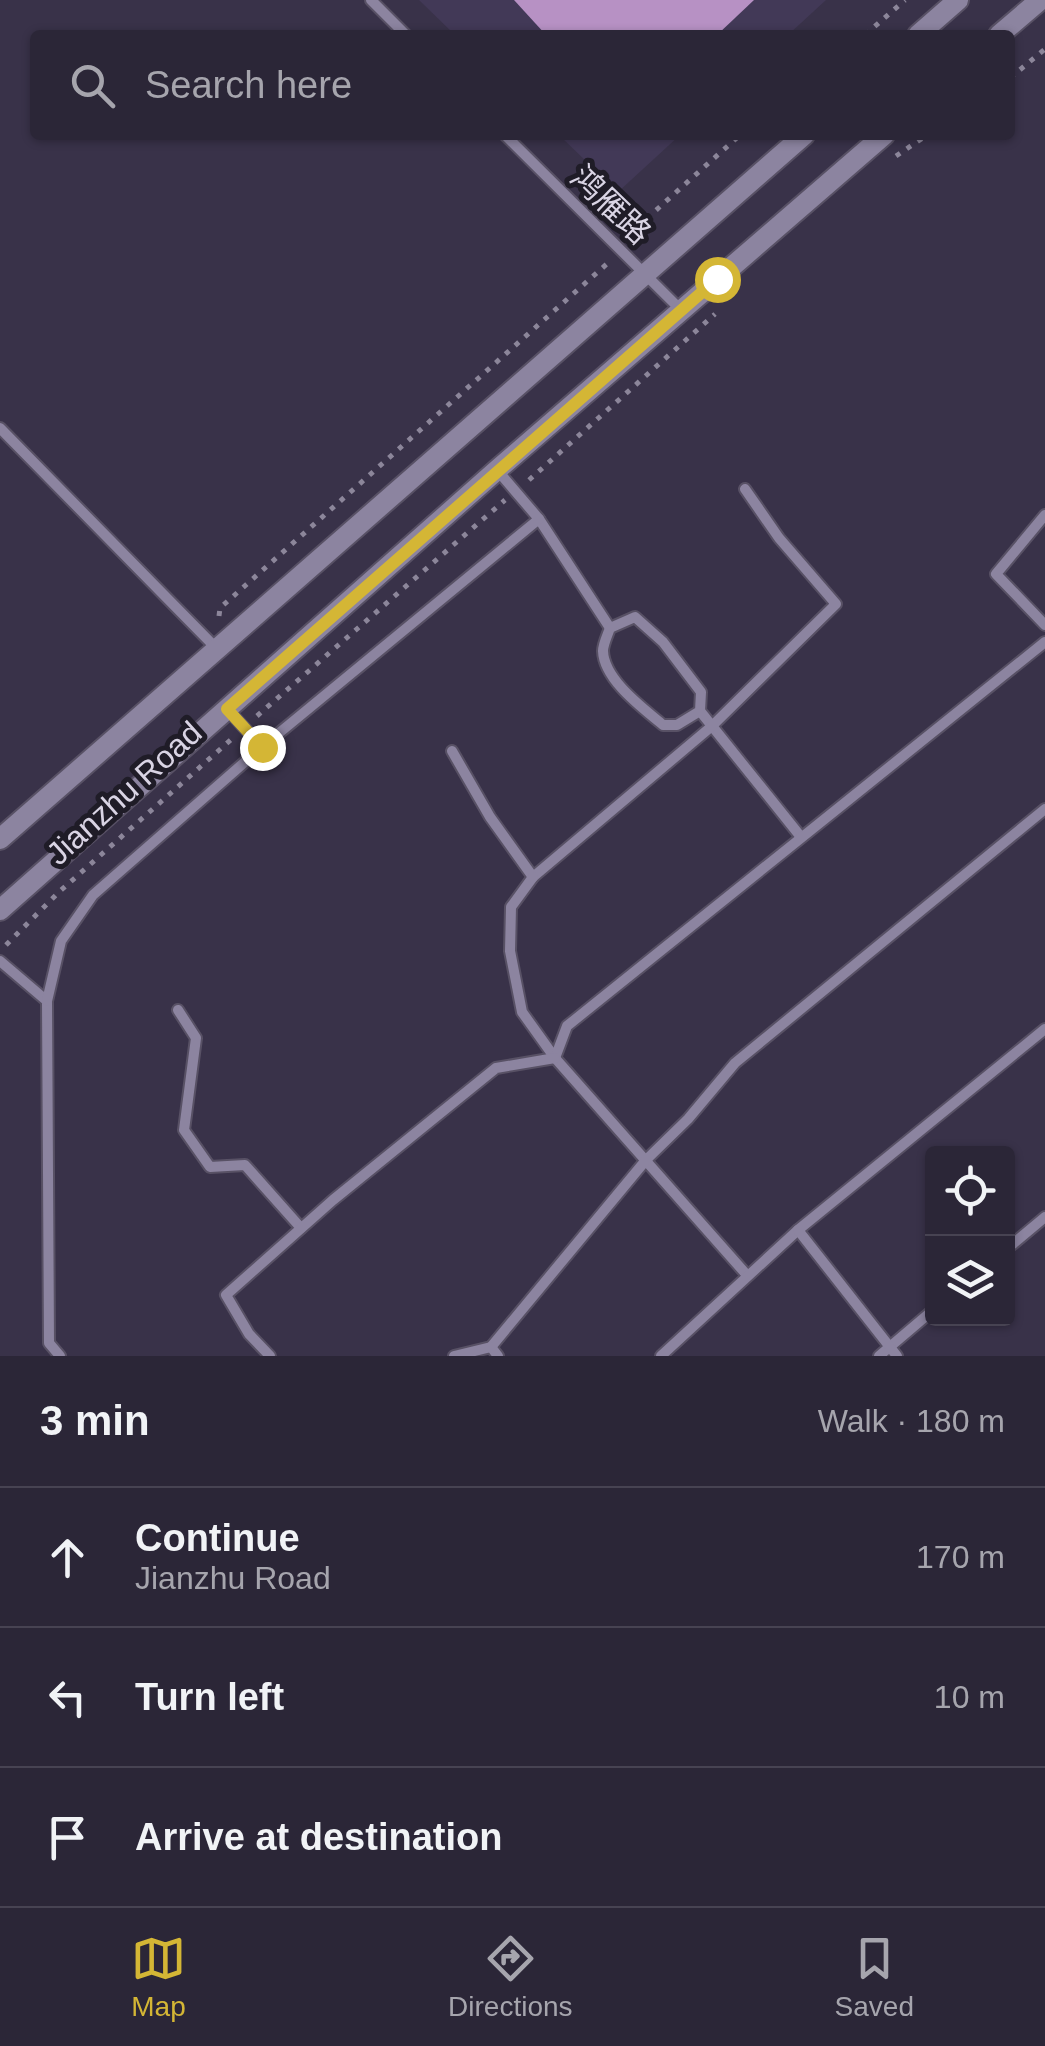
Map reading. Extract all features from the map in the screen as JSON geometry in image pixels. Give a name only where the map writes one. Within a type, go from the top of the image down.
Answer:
[{"type":"main road","points":[[924,30],[958,0]]},
{"type":"main road","points":[[1005,30],[1040,0]]},
{"type":"main road","name":"Jianzhu Road","points":[[0,839],[798,140]]},
{"type":"main road","name":"Jianzhu Road","points":[[0,910],[497,470],[878,140]]},
{"type":"street","points":[[371,0],[401,30]]},
{"type":"street","name":"鸿雁路","points":[[510,140],[682,311]]},
{"type":"street","points":[[0,428],[216,648]]},
{"type":"street","points":[[497,470],[539,519],[610,628],[603,652],[616,682],[663,725],[677,725],[700,711]]},
{"type":"street","points":[[745,489],[778,538],[836,604],[712,726],[533,876],[510,908],[510,950],[522,1012],[554,1058],[746,1274]]},
{"type":"street","points":[[1045,515],[996,574],[1045,625]]},
{"type":"street","points":[[60,1356],[48,1343],[47,1001],[61,941],[93,894],[262,747],[539,519]]},
{"type":"street","points":[[610,628],[635,617],[663,642],[701,692],[700,711],[802,837]]},
{"type":"street","points":[[554,1058],[567,1026],[1045,642]]},
{"type":"street","points":[[227,709],[262,747]]},
{"type":"street","points":[[452,751],[490,816],[533,876]]},
{"type":"street","points":[[454,1356],[494,1351],[646,1160],[688,1119],[735,1063],[1045,809]]},
{"type":"street","points":[[0,961],[47,1001]]},
{"type":"street","points":[[178,1010],[196,1038],[184,1130],[210,1167],[245,1165],[301,1228]]},
{"type":"street","points":[[662,1356],[746,1274],[1045,1029]]},
{"type":"street","points":[[270,1356],[249,1334],[226,1294],[496,1068],[554,1058]]},
{"type":"street","points":[[1015,1242],[1045,1217]]},
{"type":"street","points":[[798,1230],[897,1356]]},
{"type":"street","points":[[879,1356],[925,1317]]},
{"type":"path","points":[[871,30],[905,0]]},
{"type":"path","points":[[1015,74],[1045,49]]},
{"type":"path","points":[[216,648],[220,608],[581,290],[654,212],[734,140]]},
{"type":"path","points":[[883,165],[920,140]]},
{"type":"path","points":[[254,718],[721,309]]},
{"type":"path","name":"Jianzhu Road","points":[[0,951],[59,892],[240,730]]},
{"type":"shaded area","points":[[419,0],[826,0],[793,30],[450,30]]},
{"type":"shaded area","points":[[564,140],[675,140],[618,192]]},
{"type":"building","points":[[514,0],[754,0],[722,30],[541,30]]},
{"type":"route","points":[[262,747],[227,709],[717,279]]}]
